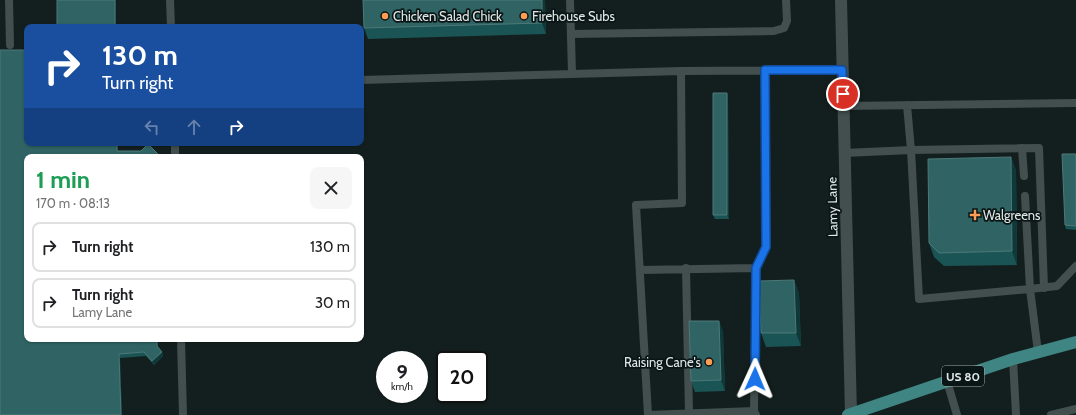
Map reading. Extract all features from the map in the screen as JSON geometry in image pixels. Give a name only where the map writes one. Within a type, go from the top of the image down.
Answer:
[{"type":"main road","name":"US 80","points":[[850,415],[1013,359],[1076,342]]},
{"type":"street","name":"Lamy Lane","points":[[841,0],[850,415]]},
{"type":"lane","points":[[9,0],[10,45]]},
{"type":"lane","points":[[170,0],[171,24]]},
{"type":"lane","points":[[570,0],[572,74]]},
{"type":"lane","points":[[571,34],[774,31],[784,28],[787,21],[786,0]]},
{"type":"lane","points":[[364,80],[681,70],[842,70]]},
{"type":"lane","points":[[681,70],[682,202],[636,205],[648,415],[689,413],[755,413],[756,268],[766,247],[765,70]]},
{"type":"lane","points":[[843,106],[1076,103]]},
{"type":"lane","points":[[907,105],[911,150],[918,299],[1057,286],[1076,266]]},
{"type":"lane","points":[[1022,148],[1024,176]]},
{"type":"lane","points":[[844,153],[911,150],[1039,148],[1044,288]]},
{"type":"lane","points":[[1025,196],[1030,289],[1038,352]]},
{"type":"lane","points":[[640,270],[686,268],[756,268]]},
{"type":"lane","points":[[686,268],[689,413]]},
{"type":"lane","points":[[181,342],[183,415]]},
{"type":"lane","points":[[1013,359],[1016,415]]},
{"type":"lane","points":[[947,381],[957,415]]},
{"type":"lane","points":[[1051,415],[1076,409]]},
{"type":"building","points":[[57,0],[115,0],[115,24],[57,24]]},
{"type":"building","points":[[363,0],[542,0],[542,23],[364,28]]},
{"type":"building","points":[[0,50],[24,50],[24,146],[117,146],[117,151],[141,151],[146,146],[150,146],[158,154],[24,154],[24,342],[157,342],[157,346],[162,352],[152,361],[144,352],[119,354],[121,415],[0,415]]},
{"type":"building","points":[[713,93],[727,93],[727,215],[713,215]]},
{"type":"building","points":[[1062,154],[1076,154],[1076,226],[1065,225]]},
{"type":"building","name":"Walgreens","points":[[1011,157],[1012,251],[939,253],[929,243],[928,159]]},
{"type":"building","points":[[794,280],[796,333],[761,333],[759,281]]},
{"type":"building","name":"Raising Cane's","points":[[689,321],[719,321],[721,380],[691,381]]},
{"type":"place","name":"Chicken Salad Chick","points":[[385,16]]},
{"type":"place","name":"Firehouse Subs","points":[[524,16]]},
{"type":"place","name":"Walgreens","points":[[975,215]]},
{"type":"place","name":"Raising Cane's","points":[[709,362]]},
{"type":"route","points":[[755,379],[756,268],[766,247],[765,70],[842,70],[843,94]]}]
